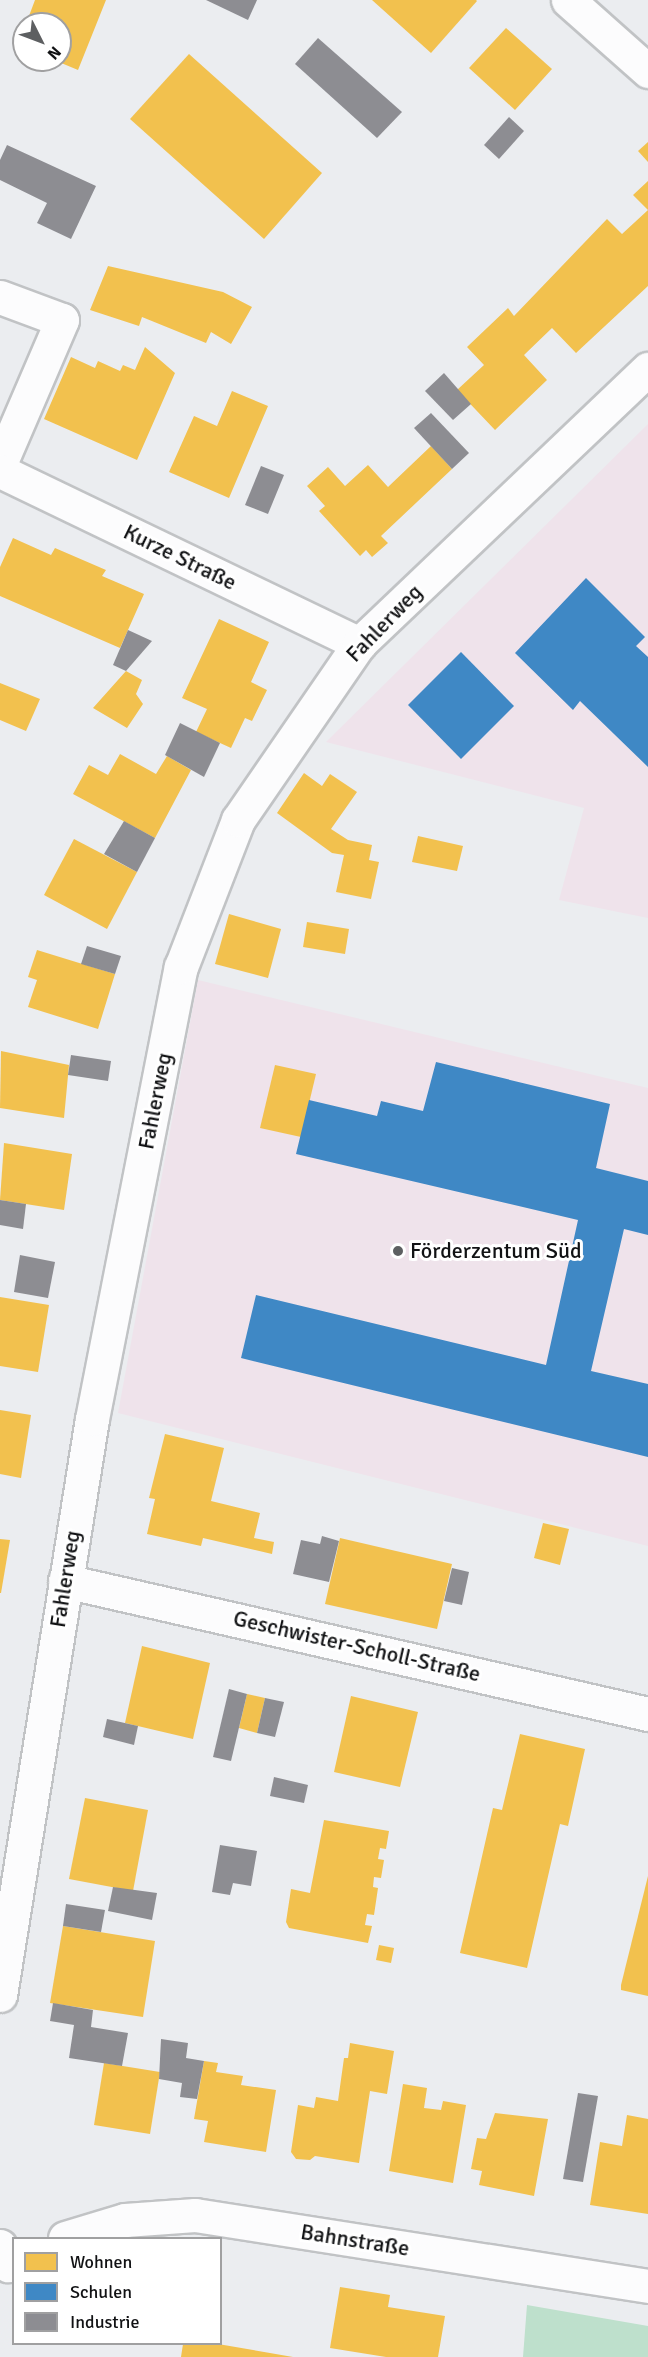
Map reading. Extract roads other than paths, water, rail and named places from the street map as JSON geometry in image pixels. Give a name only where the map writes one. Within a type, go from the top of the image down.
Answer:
[{"type":"street","points":[[568,0],[648,71]]},
{"type":"street","points":[[0,297],[62,320],[0,464]]},
{"type":"street","name":"Fahlerweg","points":[[0,1995],[14,1820],[65,1581],[181,968],[238,820],[359,644],[648,369]]},
{"type":"street","name":"Kurze Straße","points":[[0,471],[359,644]]},
{"type":"street","name":"Geschwister-Scholl-Straße","points":[[65,1581],[648,1713]]},
{"type":"street","name":"Bahnstraße","points":[[67,2237],[125,2220],[195,2215],[648,2286]]},
{"type":"place","name":"Förderzentum Süd","points":[[398,1251]]}]
